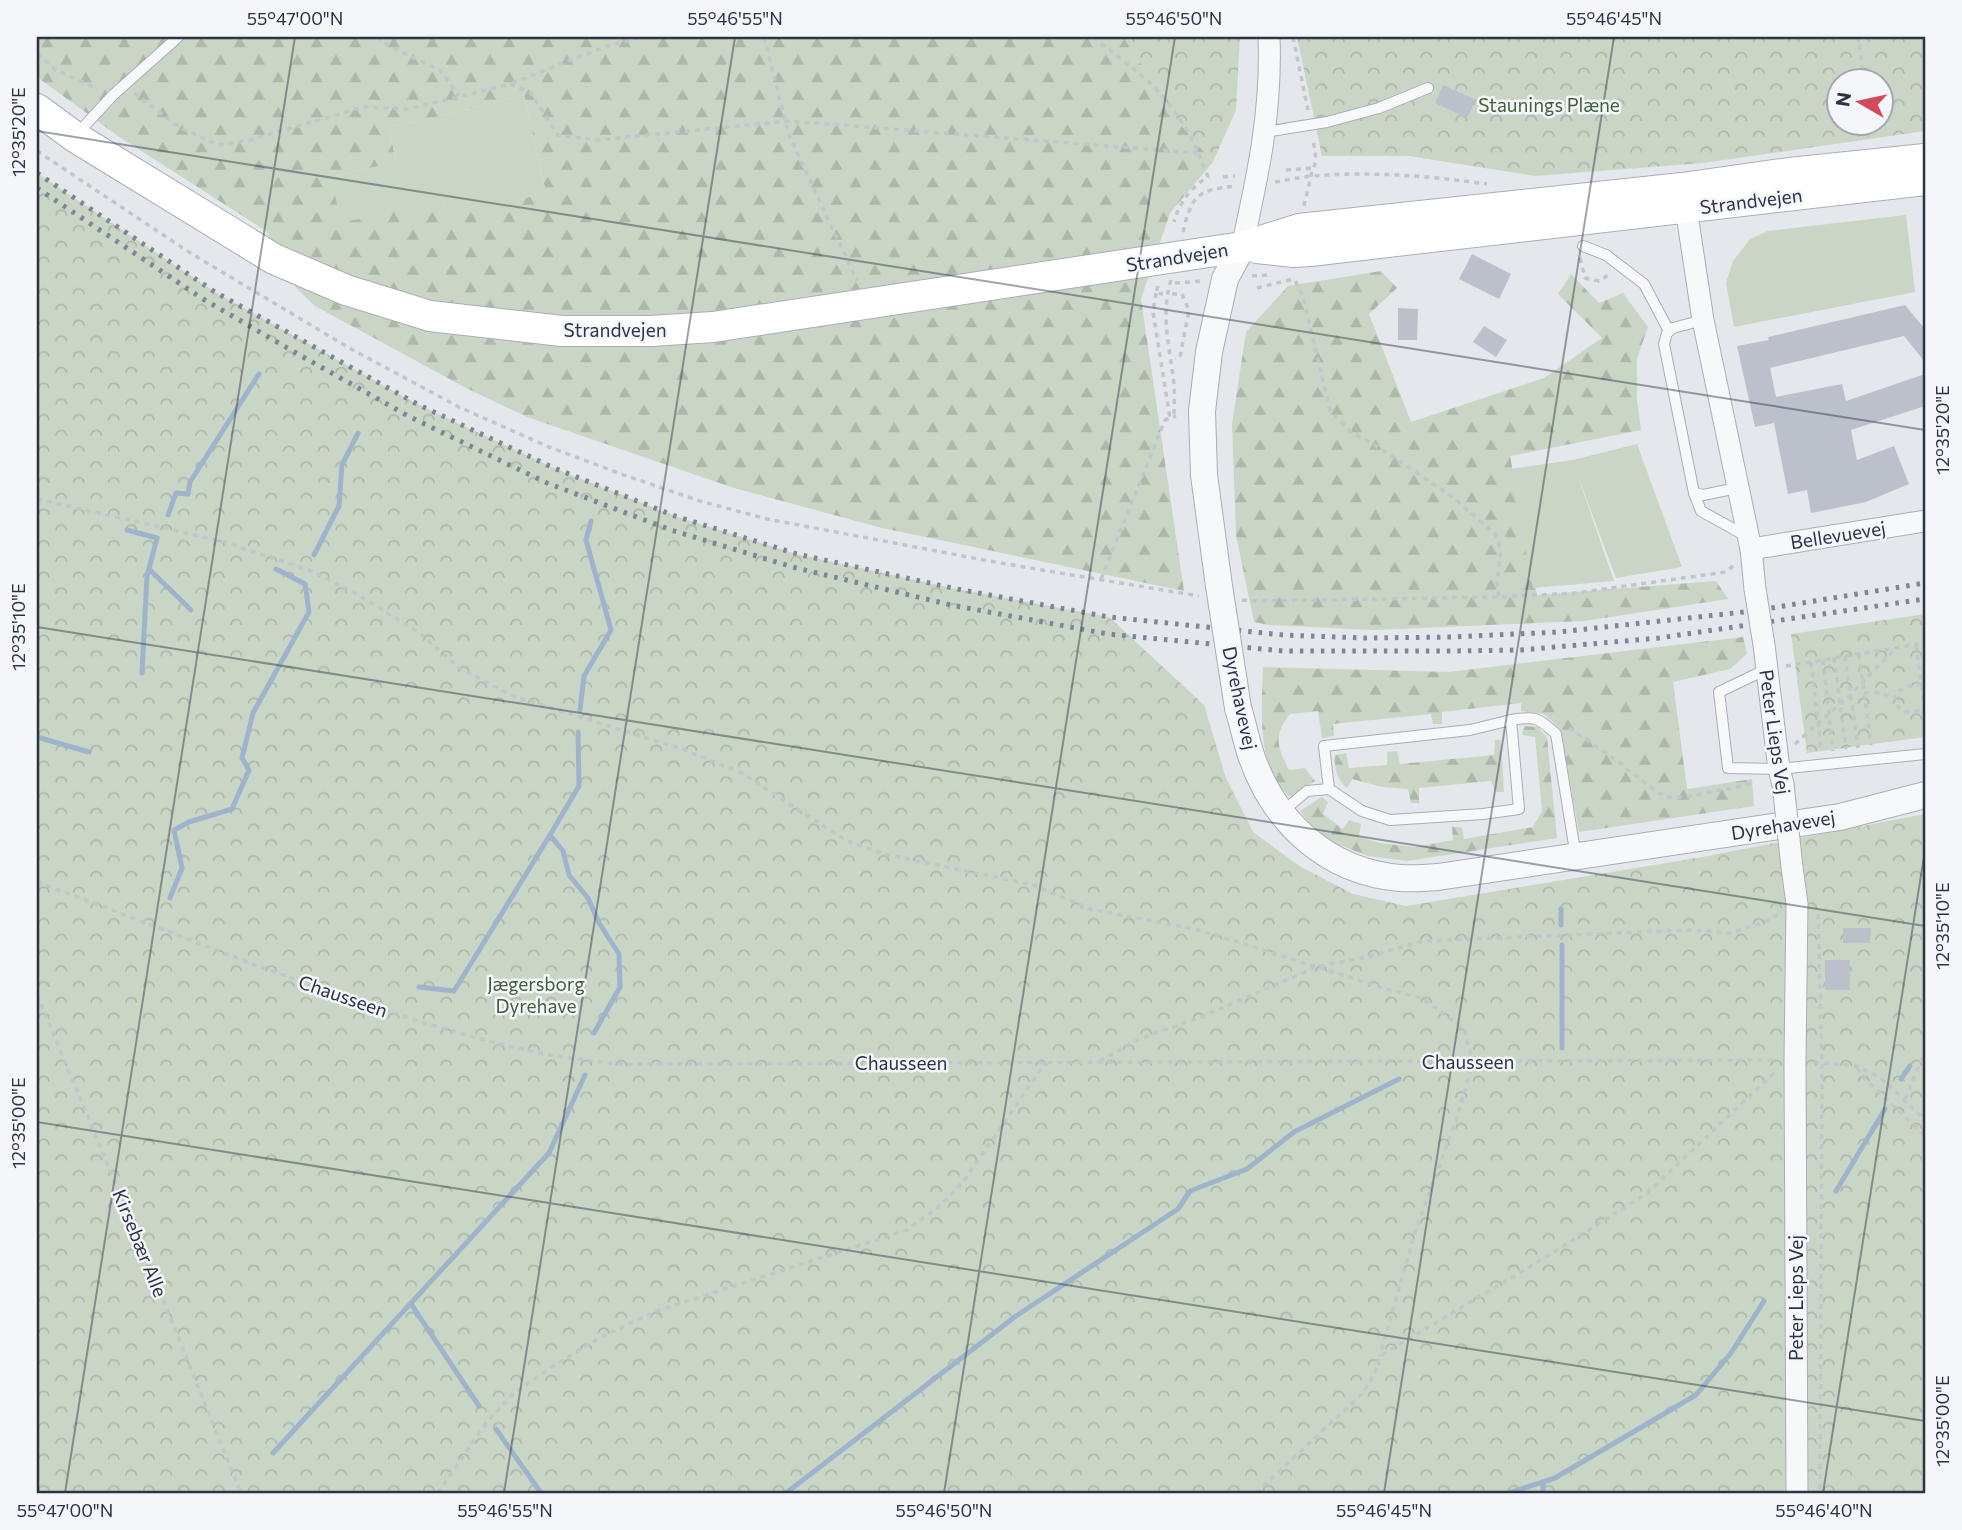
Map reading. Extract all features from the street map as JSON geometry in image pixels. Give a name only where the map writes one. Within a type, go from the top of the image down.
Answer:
[{"type":"main road","name":"Strandvejen","points":[[37,109],[75,137],[274,259],[346,290],[430,316],[562,331],[650,331],[713,327],[1242,247],[1299,229],[1925,180]]},
{"type":"main road","name":"Strandvejen","points":[[1684,198],[1789,173],[1925,159]]},
{"type":"street","points":[[1242,247],[1259,173],[1265,132],[1270,64],[1269,37]]},
{"type":"street","name":"Peter Lieps Vej","points":[[1684,198],[1703,320],[1749,543],[1797,904],[1797,1493]]},
{"type":"street","name":"Dyrehavevej","points":[[1242,247],[1225,279],[1209,352],[1202,411],[1204,475],[1238,708],[1251,755],[1262,782],[1280,813],[1304,839],[1334,859],[1370,873],[1402,878],[1438,877],[1840,817],[1925,795]]},
{"type":"street","name":"Bellevuevej","points":[[1749,543],[1925,521]]},
{"type":"lane","points":[[75,137],[113,95],[178,37]]},
{"type":"lane","points":[[1265,132],[1379,108],[1428,88]]},
{"type":"lane","points":[[1581,251],[1606,255],[1644,284],[1669,331]]},
{"type":"lane","points":[[1703,320],[1673,328],[1667,333],[1664,344],[1694,493],[1701,512],[1749,543]]},
{"type":"lane","points":[[1694,493],[1703,495],[1737,488]]},
{"type":"lane","points":[[1767,669],[1719,692],[1728,768],[1780,771],[1925,754]]},
{"type":"lane","points":[[1329,789],[1324,746],[1469,730],[1532,717],[1542,721],[1556,734],[1576,857]]},
{"type":"lane","points":[[1280,813],[1307,792],[1329,789],[1362,811],[1390,820],[1519,809],[1511,720]]},
{"type":"path","points":[[377,37],[393,48],[440,70],[459,96]]},
{"type":"path","points":[[124,85],[178,127],[218,145],[250,140],[363,107],[409,109],[510,84],[610,45],[641,37]]},
{"type":"path","points":[[764,37],[789,135],[868,305]]},
{"type":"path","points":[[1093,37],[1153,86],[1184,125],[1199,153],[1208,177],[1197,183],[1184,200],[1174,222]]},
{"type":"path","points":[[1293,37],[1316,160],[1303,211]]},
{"type":"path","points":[[1855,37],[1859,40],[1862,66]]},
{"type":"path","points":[[37,54],[56,70],[113,95]]},
{"type":"path","points":[[510,84],[531,93],[558,135],[599,140],[787,121],[1199,153]]},
{"type":"path","points":[[37,151],[192,254],[351,349],[459,407],[549,447],[621,474],[700,501],[767,519],[1184,594],[1220,594],[1257,601],[1575,593],[1726,572],[1749,543]]},
{"type":"path","points":[[1286,170],[1314,168]]},
{"type":"path","points":[[1284,180],[1311,176],[1380,174],[1489,184]]},
{"type":"path","points":[[1223,177],[1235,176]]},
{"type":"path","name":"Strandvejen","points":[[1186,218],[1200,194],[1212,189],[1232,187]]},
{"type":"path","points":[[1581,251],[1585,278],[1599,281],[1620,265]]},
{"type":"path","points":[[1172,417],[1174,386],[1165,321],[1167,291],[1170,284],[1225,279]]},
{"type":"path","points":[[1257,288],[1296,280],[1303,297],[1330,410],[1350,431],[1450,495],[1495,534],[1502,552],[1496,586],[1499,597]]},
{"type":"path","points":[[1158,286],[1153,312],[1172,417]]},
{"type":"path","points":[[1156,293],[1163,294]]},
{"type":"path","points":[[1172,294],[1182,294],[1189,310],[1180,357],[1175,358]]},
{"type":"path","points":[[1101,579],[1165,420],[1172,417]]},
{"type":"path","points":[[37,499],[221,541],[312,571],[360,596],[421,634],[459,668],[513,696],[670,745],[742,773],[845,840],[884,854],[1033,884],[1090,909],[1199,930],[1422,998],[1464,1029],[1473,1062],[1458,1115],[1414,1235],[1374,1376],[1362,1395],[1256,1493]]},
{"type":"path","points":[[1767,669],[1925,643]]},
{"type":"path","points":[[1916,645],[1922,684],[1925,710],[1903,711],[1895,702],[1895,697],[1902,688],[1922,684]]},
{"type":"path","points":[[1564,721],[1569,729],[1667,797],[1685,797],[1755,783],[1780,771],[1818,723],[1897,648]]},
{"type":"path","points":[[1859,654],[1873,759]]},
{"type":"path","points":[[1845,656],[1860,760]]},
{"type":"path","points":[[1834,658],[1848,762]]},
{"type":"path","points":[[1823,660],[1835,763]]},
{"type":"path","points":[[1811,662],[1822,764]]},
{"type":"path","points":[[1864,693],[1875,692],[1895,697]]},
{"type":"path","name":"Chausseen","points":[[37,882],[217,951],[435,1027],[529,1051],[616,1064],[1795,1060],[1856,1066]]},
{"type":"path","points":[[1097,1062],[1139,1039],[1201,1017],[1316,967],[1371,956],[1423,941],[1690,930],[1730,933],[1762,923],[1797,904],[1818,912],[1822,1062],[1819,1493]]},
{"type":"path","name":"Kirsebær Alle","points":[[37,995],[241,1493]]},
{"type":"path","points":[[1905,1099],[1925,1051]]},
{"type":"path","points":[[1380,1356],[1646,1194],[1770,1075],[1795,1060]]},
{"type":"path","points":[[438,1493],[487,1422],[513,1394],[599,1338],[657,1311],[907,1230],[936,1209],[963,1182],[1046,1062]]},
{"type":"path","points":[[1856,1066],[1880,1077],[1925,1120]]},
{"type":"path","points":[[1856,1066],[1863,1077],[1925,1136]]},
{"type":"green space","points":[[37,37],[1224,37],[1181,125],[1213,162],[1170,213],[1141,299],[1184,591],[882,528],[734,488],[527,417],[466,388],[315,306],[296,288],[266,231],[118,136],[37,77]],"holes":[[[524,95],[546,193],[448,216],[444,200],[331,177],[396,162],[389,126],[425,120]]]},
{"type":"green space","points":[[1123,37],[1240,37],[1236,110],[1213,162],[1181,125]]},
{"type":"green space","name":"Staunings Plæne","points":[[1297,37],[1925,37],[1925,131],[1896,135],[1896,66],[1826,66],[1826,136],[1890,136],[1703,163],[1535,176],[1409,156],[1322,156]]},
{"type":"green space","points":[[524,95],[546,193],[448,217],[444,200],[341,223],[331,177],[396,162],[389,126],[425,120]]},
{"type":"green space","name":"Jægersborg Dyrehave","points":[[37,173],[215,292],[417,404],[554,468],[675,516],[796,554],[957,589],[1109,617],[1204,705],[1226,778],[1253,832],[1301,867],[1353,894],[1406,906],[1702,857],[1925,814],[1925,1493],[37,1493]]},
{"type":"green space","points":[[1906,215],[1915,292],[1734,327],[1726,283],[1733,261],[1750,239],[1768,231]]},
{"type":"green space","points":[[1381,271],[1397,288],[1369,314],[1411,422],[1544,378],[1602,338],[1558,294],[1571,274],[1599,303],[1623,293],[1648,327],[1637,359],[1637,399],[1641,430],[1510,456],[1537,595],[1716,581],[1728,599],[1584,621],[1373,630],[1254,622],[1236,535],[1232,424],[1246,332],[1288,286]]},
{"type":"green space","points":[[1637,444],[1682,567],[1616,578],[1576,471],[1614,581],[1533,588],[1510,469],[1573,460]]},
{"type":"green space","points":[[1925,614],[1925,737],[1807,753],[1791,634]]},
{"type":"green space","points":[[1743,637],[1747,654],[1730,669],[1673,682],[1687,789],[1752,779],[1754,806],[1579,832],[1560,729],[1544,714],[1521,711],[1521,703],[1442,712],[1442,724],[1433,724],[1431,714],[1333,724],[1334,736],[1322,738],[1318,711],[1290,714],[1279,735],[1282,754],[1289,770],[1305,768],[1315,781],[1290,797],[1279,785],[1267,759],[1262,728],[1263,667],[1449,672]]},
{"type":"green space","points":[[1524,726],[1537,727],[1547,737],[1557,838],[1407,861],[1368,856],[1332,842],[1311,825],[1300,811],[1322,797],[1328,802],[1323,814],[1343,829],[1349,820],[1361,824],[1359,837],[1380,843],[1415,847],[1453,840],[1452,827],[1462,827],[1464,839],[1533,827],[1542,811],[1535,737],[1522,735]]},
{"type":"green space","points":[[1495,740],[1501,740],[1504,792],[1496,792],[1491,781],[1419,788],[1419,803],[1411,803],[1408,789],[1382,787],[1352,779],[1347,788],[1336,769],[1335,755],[1346,753],[1349,768],[1387,765],[1387,752],[1397,751],[1400,764],[1494,755]]},
{"type":"building","points":[[1443,85],[1476,100],[1467,118],[1435,103]]},
{"type":"building","points":[[1472,254],[1511,274],[1499,299],[1459,279]]},
{"type":"building","points":[[1905,305],[1925,329],[1925,362],[1904,336],[1770,368],[1776,397],[1842,384],[1846,401],[1925,374],[1925,406],[1851,430],[1857,460],[1894,446],[1909,484],[1866,502],[1811,513],[1807,490],[1788,494],[1774,423],[1755,427],[1737,346]]},
{"type":"building","points":[[1398,308],[1418,309],[1417,340],[1398,340]]},
{"type":"building","points":[[1484,326],[1507,340],[1496,357],[1473,342]]},
{"type":"building","points":[[1843,928],[1871,928],[1870,943],[1843,943]]},
{"type":"building","points":[[1825,960],[1850,960],[1850,990],[1825,990]]},
{"type":"waterway","points":[[168,515],[176,493],[188,494],[190,482],[259,374]]},
{"type":"waterway","points":[[314,555],[339,506],[342,465],[358,433]]},
{"type":"waterway","points":[[580,710],[584,676],[611,630],[586,540],[591,521]]},
{"type":"waterway","points":[[127,530],[157,538],[147,576],[142,673]]},
{"type":"waterway","points":[[149,569],[191,610]]},
{"type":"waterway","points":[[170,898],[182,868],[174,830],[189,822],[232,809],[249,770],[242,758],[253,713],[309,612],[305,584],[276,569]]},
{"type":"waterway","points":[[578,732],[579,786],[550,835],[563,851],[569,875],[588,898],[599,923],[619,954],[620,987],[594,1033]]},
{"type":"waterway","points":[[37,737],[89,752]]},
{"type":"waterway","points":[[419,987],[454,991],[550,835]]},
{"type":"waterway","points":[[1561,909],[1561,925]]},
{"type":"waterway","points":[[1562,945],[1562,1048]]},
{"type":"waterway","points":[[1901,1079],[1910,1066]]},
{"type":"waterway","points":[[273,1453],[549,1153],[585,1075]]},
{"type":"waterway","points":[[786,1493],[1016,1316],[1178,1209],[1190,1191],[1247,1169],[1294,1132],[1399,1079]]},
{"type":"waterway","points":[[1836,1191],[1885,1109]]},
{"type":"waterway","points":[[1509,1493],[1555,1478],[1696,1395],[1731,1353],[1764,1301]]},
{"type":"waterway","points":[[411,1304],[479,1406]]},
{"type":"waterway","points":[[496,1429],[541,1493]]},
{"type":"waterway","points":[[1543,1482],[1543,1493]]},
{"type":"railway","points":[[37,173],[215,292],[417,404],[554,468],[675,516],[797,554],[957,589],[1109,617],[1283,635],[1366,638],[1559,632],[1753,611],[1925,583]]},
{"type":"railway","points":[[37,188],[203,299],[296,353],[410,417],[547,483],[671,530],[796,568],[951,605],[1108,634],[1283,651],[1452,651],[1521,650],[1659,638],[1925,599]]}]
